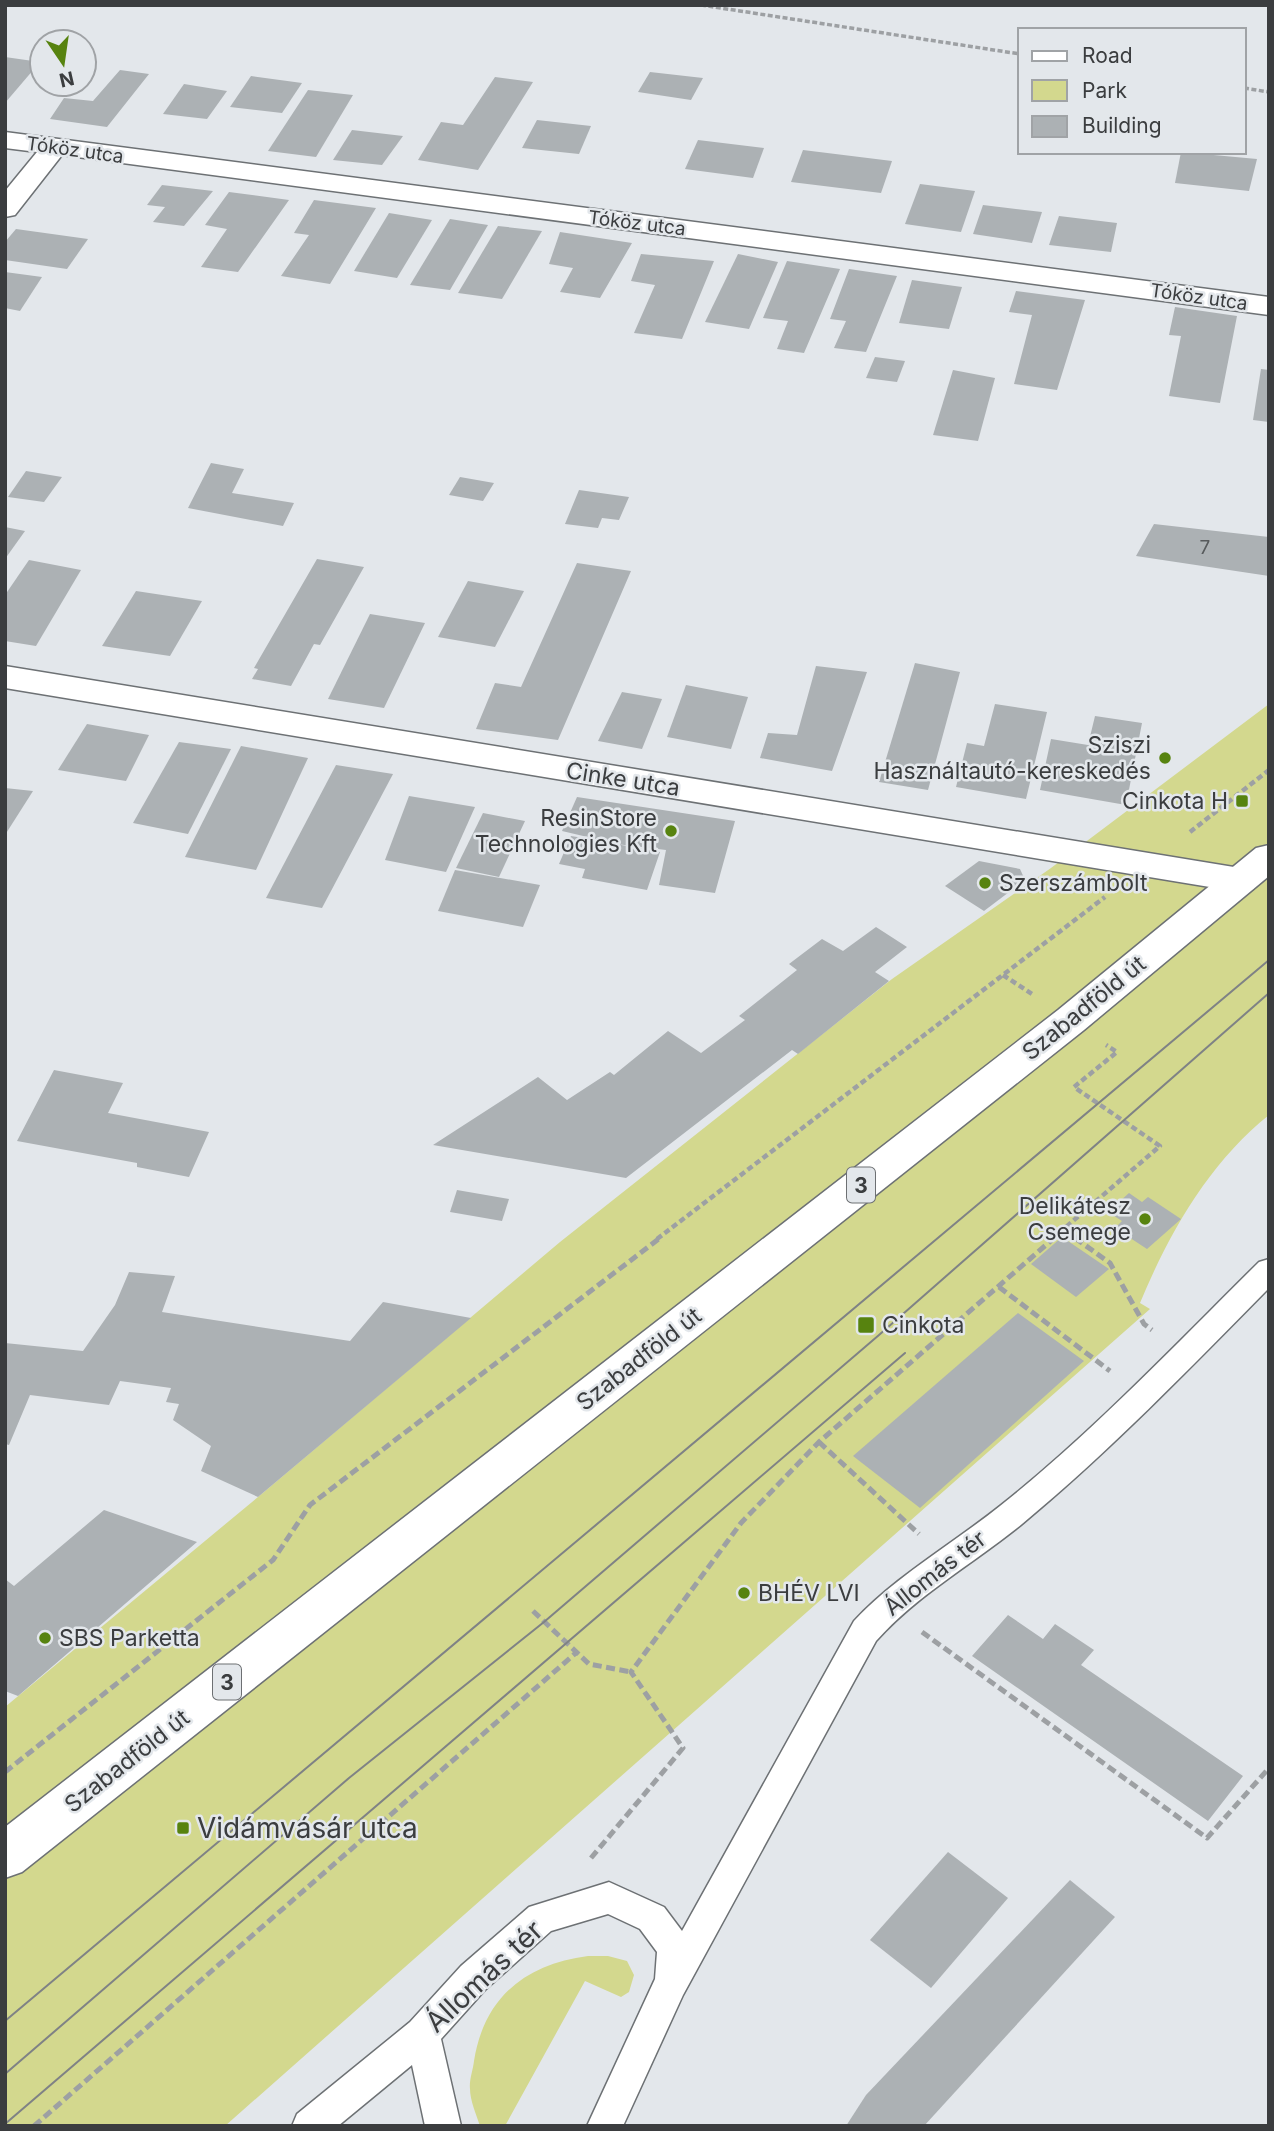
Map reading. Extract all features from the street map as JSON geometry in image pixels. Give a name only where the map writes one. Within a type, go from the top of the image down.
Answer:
[{"type":"street","name":"Tóköz utca","points":[[5,140],[1269,306]]},
{"type":"street","points":[[5,209],[54,148]]},
{"type":"street","name":"Cinke utca","points":[[5,677],[1149,864],[1254,869]]},
{"type":"street","name":"Szabadföld út","points":[[5,1856],[1071,1020],[1254,869]]},
{"type":"lane","name":"Állomás tér","points":[[605,2126],[671,1983],[865,1631],[888,1606],[1011,1516],[1186,1356],[1269,1270]]},
{"type":"lane","name":"Állomás tér","points":[[310,2126],[422,2034],[473,1978],[541,1918],[609,1898],[652,1918],[674,1948],[671,1983]]},
{"type":"lane","points":[[422,2034],[443,2126]]},
{"type":"path","points":[[701,5],[1018,54]]},
{"type":"path","points":[[1246,88],[1269,92]]},
{"type":"path","points":[[5,1772],[273,1560],[310,1505],[1269,770]]},
{"type":"path","points":[[631,1672],[741,1523],[819,1442],[1160,1146],[1074,1087]]},
{"type":"path","points":[[1065,1230],[1110,1263],[1144,1324],[1186,1356]]},
{"type":"path","points":[[999,1287],[1143,1396]]},
{"type":"path","points":[[819,1442],[947,1561]]},
{"type":"path","points":[[888,1606],[1207,1838],[1269,1768]]},
{"type":"path","points":[[533,1611],[589,1664],[631,1672],[683,1748],[541,1918]]},
{"type":"path","points":[[34,2126],[577,1652]]},
{"type":"green space","points":[[1269,704],[1269,1115],[1247,1134],[1209,1177],[1178,1225],[1140,1303],[1150,1309],[225,2126],[5,2126],[5,1707],[560,1242],[892,979],[1051,868]]},
{"type":"green space","points":[[608,1956],[627,1961],[634,1975],[629,1992],[621,1997],[585,1981],[505,2126],[480,2126],[471,2098],[470,2082],[479,2038],[487,2019],[498,2002],[527,1976],[566,1960]]},
{"type":"building","points":[[5,57],[28,60],[28,76],[5,103]]},
{"type":"building","points":[[120,70],[149,74],[107,127],[50,119],[64,98],[93,101]]},
{"type":"building","points":[[650,72],[703,78],[691,100],[638,92]]},
{"type":"building","points":[[251,76],[302,83],[282,113],[230,107]]},
{"type":"building","points":[[495,77],[533,82],[478,170],[418,160],[441,122],[463,125]]},
{"type":"building","points":[[184,84],[227,91],[207,119],[163,114]]},
{"type":"building","points":[[308,90],[353,95],[316,157],[268,151]]},
{"type":"building","points":[[537,120],[591,126],[579,154],[522,148]]},
{"type":"building","points":[[352,130],[403,136],[382,165],[333,160]]},
{"type":"building","points":[[698,140],[764,148],[753,178],[685,169]]},
{"type":"building","points":[[803,150],[892,161],[881,193],[791,182]]},
{"type":"building","points":[[1181,154],[1257,159],[1249,191],[1175,183]]},
{"type":"building","points":[[920,184],[975,191],[961,232],[905,224]]},
{"type":"building","points":[[162,185],[213,191],[184,226],[153,222],[165,207],[147,205]]},
{"type":"building","points":[[229,192],[289,200],[238,272],[201,267],[227,229],[205,225]]},
{"type":"building","points":[[314,200],[376,208],[330,284],[281,276],[309,235],[294,233]]},
{"type":"building","points":[[983,205],[1042,212],[1032,243],[973,234]]},
{"type":"building","points":[[389,213],[432,220],[397,278],[354,271]]},
{"type":"building","points":[[1059,216],[1117,223],[1111,252],[1049,245]]},
{"type":"building","points":[[450,219],[488,225],[450,290],[410,285]]},
{"type":"building","points":[[498,226],[542,231],[502,299],[458,293]]},
{"type":"building","points":[[16,229],[88,239],[67,269],[5,260],[5,242]]},
{"type":"building","points":[[560,232],[632,243],[600,298],[560,292],[573,268],[549,264]]},
{"type":"building","points":[[641,254],[714,261],[682,339],[634,333],[655,285],[631,281]]},
{"type":"building","points":[[738,254],[778,262],[749,329],[705,322]]},
{"type":"building","points":[[787,261],[840,269],[804,353],[777,349],[788,321],[763,318]]},
{"type":"building","points":[[849,269],[897,276],[866,352],[834,348],[846,321],[830,319]]},
{"type":"building","points":[[5,272],[42,277],[20,311],[5,308]]},
{"type":"building","points":[[912,280],[962,287],[949,329],[899,323]]},
{"type":"building","points":[[1016,291],[1085,300],[1057,390],[1014,384],[1032,315],[1009,312]]},
{"type":"building","points":[[1175,307],[1237,316],[1220,403],[1169,396],[1181,336],[1169,335]]},
{"type":"building","points":[[875,357],[905,361],[897,382],[866,378]]},
{"type":"building","points":[[1261,369],[1269,370],[1269,422],[1253,420]]},
{"type":"building","points":[[953,370],[995,378],[978,441],[933,435]]},
{"type":"building","points":[[211,463],[244,469],[232,493],[294,503],[283,526],[188,508]]},
{"type":"building","points":[[26,471],[62,477],[44,502],[8,497]]},
{"type":"building","points":[[460,477],[494,483],[483,501],[449,495]]},
{"type":"building","points":[[579,490],[629,497],[619,520],[602,518],[598,528],[565,524]]},
{"type":"building","points":[[1154,524],[1269,537],[1269,576],[1136,556]]},
{"type":"building","points":[[5,527],[25,531],[5,559]]},
{"type":"building","points":[[317,559],[364,567],[320,645],[314,644],[291,686],[252,679],[258,669],[254,668]]},
{"type":"building","points":[[29,560],[81,570],[36,646],[5,641],[5,595]]},
{"type":"building","points":[[577,563],[631,571],[558,740],[476,729],[495,683],[521,687]]},
{"type":"building","points":[[468,581],[524,591],[495,647],[438,637]]},
{"type":"building","points":[[136,591],[202,601],[170,656],[102,646]]},
{"type":"building","points":[[370,614],[425,623],[384,708],[328,699]]},
{"type":"building","points":[[915,663],[960,672],[928,790],[879,782]]},
{"type":"building","points":[[816,666],[867,672],[832,771],[760,758],[768,733],[797,735]]},
{"type":"building","points":[[686,685],[748,697],[731,749],[667,737]]},
{"type":"building","points":[[622,692],[662,699],[642,749],[598,741]]},
{"type":"building","points":[[995,704],[1047,712],[1026,799],[956,787],[967,743],[984,746]]},
{"type":"building","points":[[1095,716],[1142,723],[1126,805],[1040,790],[1051,739],[1088,745]]},
{"type":"building","points":[[87,724],[149,735],[126,781],[58,770]]},
{"type":"building","points":[[179,742],[231,749],[188,834],[133,823]]},
{"type":"building","points":[[241,746],[308,758],[256,870],[185,857]]},
{"type":"building","points":[[336,765],[393,774],[322,908],[266,898]]},
{"type":"building","points":[[5,788],[33,791],[5,835]]},
{"type":"building","points":[[409,796],[475,807],[446,872],[385,860]]},
{"type":"building","points":[[577,797],[735,821],[715,893],[659,885],[666,850],[616,844],[660,852],[647,890],[582,878],[585,869],[559,864],[571,836],[613,843],[562,831]]},
{"type":"building","points":[[483,813],[525,821],[499,877],[456,868]]},
{"type":"building","name":"Szerszámbolt","points":[[979,861],[1020,869],[1025,880],[984,911],[945,886]]},
{"type":"building","points":[[455,870],[540,885],[523,927],[438,911]]},
{"type":"building","points":[[876,927],[907,947],[875,972],[889,981],[798,1054],[792,1050],[626,1178],[433,1145],[538,1077],[567,1100],[610,1072],[614,1075],[668,1031],[701,1053],[745,1020],[739,1016],[797,970],[789,964],[822,939],[843,951]]},
{"type":"building","points":[[54,1070],[123,1083],[108,1113],[209,1132],[189,1177],[137,1167],[137,1163],[17,1141]]},
{"type":"building","points":[[457,1190],[509,1199],[502,1221],[450,1212]]},
{"type":"building","points":[[1129,1193],[1142,1202],[1148,1197],[1181,1219],[1147,1249],[1115,1228],[1122,1221],[1108,1212]]},
{"type":"building","points":[[1062,1237],[1109,1269],[1076,1297],[1031,1264]]},
{"type":"building","points":[[129,1272],[175,1276],[162,1312],[350,1341],[383,1302],[471,1318],[258,1497],[201,1471],[211,1446],[173,1420],[179,1404],[166,1402],[171,1388],[120,1381],[109,1405],[30,1395],[9,1445],[5,1444],[5,1343],[83,1351],[115,1305]]},
{"type":"building","points":[[1018,1313],[1084,1361],[920,1508],[853,1456]]},
{"type":"building","name":"SBS Parketta","points":[[104,1510],[197,1542],[18,1696],[5,1691],[5,1579],[14,1586]]},
{"type":"building","points":[[1008,1615],[1043,1639],[1055,1624],[1094,1650],[1081,1665],[1243,1776],[1208,1821],[972,1656]]},
{"type":"building","points":[[948,1852],[1008,1898],[931,1988],[870,1940]]},
{"type":"building","points":[[1070,1880],[1115,1917],[924,2126],[846,2126],[866,2095]]},
{"type":"tram line","points":[[5,2021],[1269,960]]},
{"type":"tram line","points":[[5,2074],[349,1778],[544,1622],[879,1335],[1269,993]]},
{"type":"tram line","points":[[5,2124],[905,1353]]},
{"type":"place","name":"Sziszi Használtautó-kereskedés","points":[[1165,758]]},
{"type":"place","name":"Cinkota H","points":[[1242,801]]},
{"type":"place","name":"ResinStore Technologies Kft","points":[[671,831]]},
{"type":"place","name":"Szerszámbolt","points":[[985,883]]},
{"type":"place","name":"Delikátesz Csemege","points":[[1145,1219]]},
{"type":"place","name":"Cinkota","points":[[866,1325]]},
{"type":"place","name":"BHÉV LVI","points":[[744,1593]]},
{"type":"place","name":"SBS Parketta","points":[[45,1638]]},
{"type":"place","name":"Vidámvásár utca","points":[[183,1828]]}]
